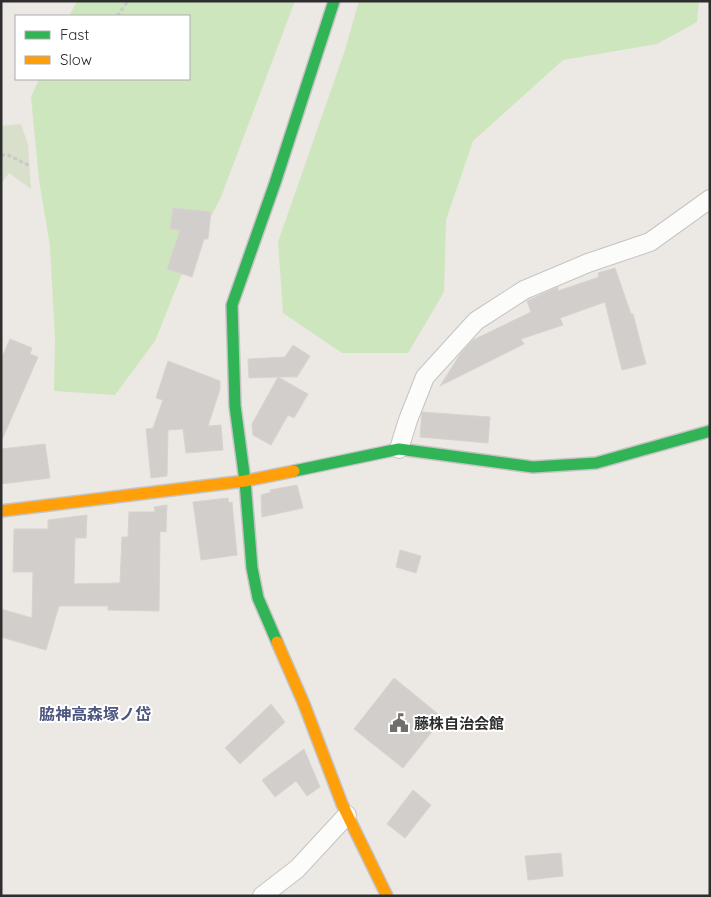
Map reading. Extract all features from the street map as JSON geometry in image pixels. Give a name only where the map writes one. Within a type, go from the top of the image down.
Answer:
[{"type":"street","points":[[334,1],[275,183],[232,305],[235,406],[245,481],[252,568],[258,598],[304,704],[347,815],[387,896]]},
{"type":"street","points":[[399,449],[425,377],[476,321],[524,290],[588,263],[650,242],[710,199]]},
{"type":"street","points":[[1,511],[245,481],[399,449],[532,467],[596,463],[710,431]]},
{"type":"street","points":[[262,896],[297,869],[347,815]]},
{"type":"path","points":[[118,15],[128,1]]},
{"type":"path","points":[[1,155],[8,155],[30,166]]},
{"type":"green space","points":[[77,1],[295,1],[221,197],[185,266],[155,341],[115,395],[54,391],[55,339],[50,246],[39,180],[31,97],[39,80],[190,80],[190,15],[70,15]]},
{"type":"green space","points":[[359,1],[699,1],[697,22],[657,44],[563,60],[473,141],[446,220],[444,292],[408,353],[342,353],[283,313],[278,242],[345,50]]},
{"type":"green space","points":[[21,124],[28,145],[31,189],[9,173],[1,184],[1,126]]},
{"type":"building","points":[[173,208],[211,212],[208,239],[204,239],[192,277],[167,269],[180,230],[170,229]]},
{"type":"building","points":[[615,268],[631,314],[633,314],[646,364],[622,370],[605,302],[560,318],[563,325],[521,339],[524,344],[440,386],[461,353],[473,340],[531,312],[527,301],[558,287],[558,291],[599,277],[598,273]]},
{"type":"building","points":[[10,339],[32,348],[30,354],[38,357],[1,442],[1,359]]},
{"type":"building","points":[[293,345],[310,356],[297,377],[249,378],[248,359],[285,357]]},
{"type":"building","points":[[168,361],[220,381],[220,389],[208,426],[221,425],[223,450],[186,453],[183,429],[168,430],[167,476],[151,478],[146,429],[153,428],[163,400],[156,398]]},
{"type":"building","points":[[278,377],[308,394],[294,418],[288,415],[271,445],[253,435],[252,424]]},
{"type":"building","points":[[422,412],[490,417],[488,443],[420,437]]},
{"type":"building","points":[[45,444],[50,478],[1,484],[1,449]]},
{"type":"building","points":[[297,485],[303,508],[262,517],[261,495],[271,492],[270,490]]},
{"type":"building","points":[[228,498],[229,503],[232,502],[237,555],[201,560],[193,502]]},
{"type":"building","points":[[167,505],[166,532],[160,531],[159,611],[108,610],[108,606],[59,606],[46,650],[1,637],[1,609],[32,618],[33,572],[13,572],[14,529],[48,529],[48,520],[87,515],[86,538],[75,538],[74,584],[120,583],[122,537],[128,537],[129,512],[155,512],[154,507]]},
{"type":"building","points":[[400,550],[421,556],[416,573],[396,567]]},
{"type":"building","name":"藤株自治会館","points":[[394,678],[443,718],[403,768],[354,729]]},
{"type":"building","points":[[271,704],[285,722],[240,764],[225,748]]},
{"type":"building","points":[[304,749],[320,787],[307,796],[296,781],[275,797],[262,780]]},
{"type":"building","points":[[413,790],[431,805],[405,838],[387,824]]},
{"type":"building","points":[[561,853],[563,876],[528,880],[525,856]]},
{"type":"traffic: fast","points":[[277,642],[258,598],[252,568],[245,481],[235,406],[232,305],[275,183],[334,1]]},
{"type":"traffic: fast","points":[[294,471],[399,449],[533,467],[596,463],[710,431]]},
{"type":"traffic: slow","points":[[1,511],[245,481],[294,471]]},
{"type":"traffic: slow","points":[[277,642],[304,704],[342,804],[387,896]]},
{"type":"place","name":"藤株自治会館","points":[[399,723]]},
{"type":"district","name":"脇神高森塚ノ岱","points":[[95,714]]}]
